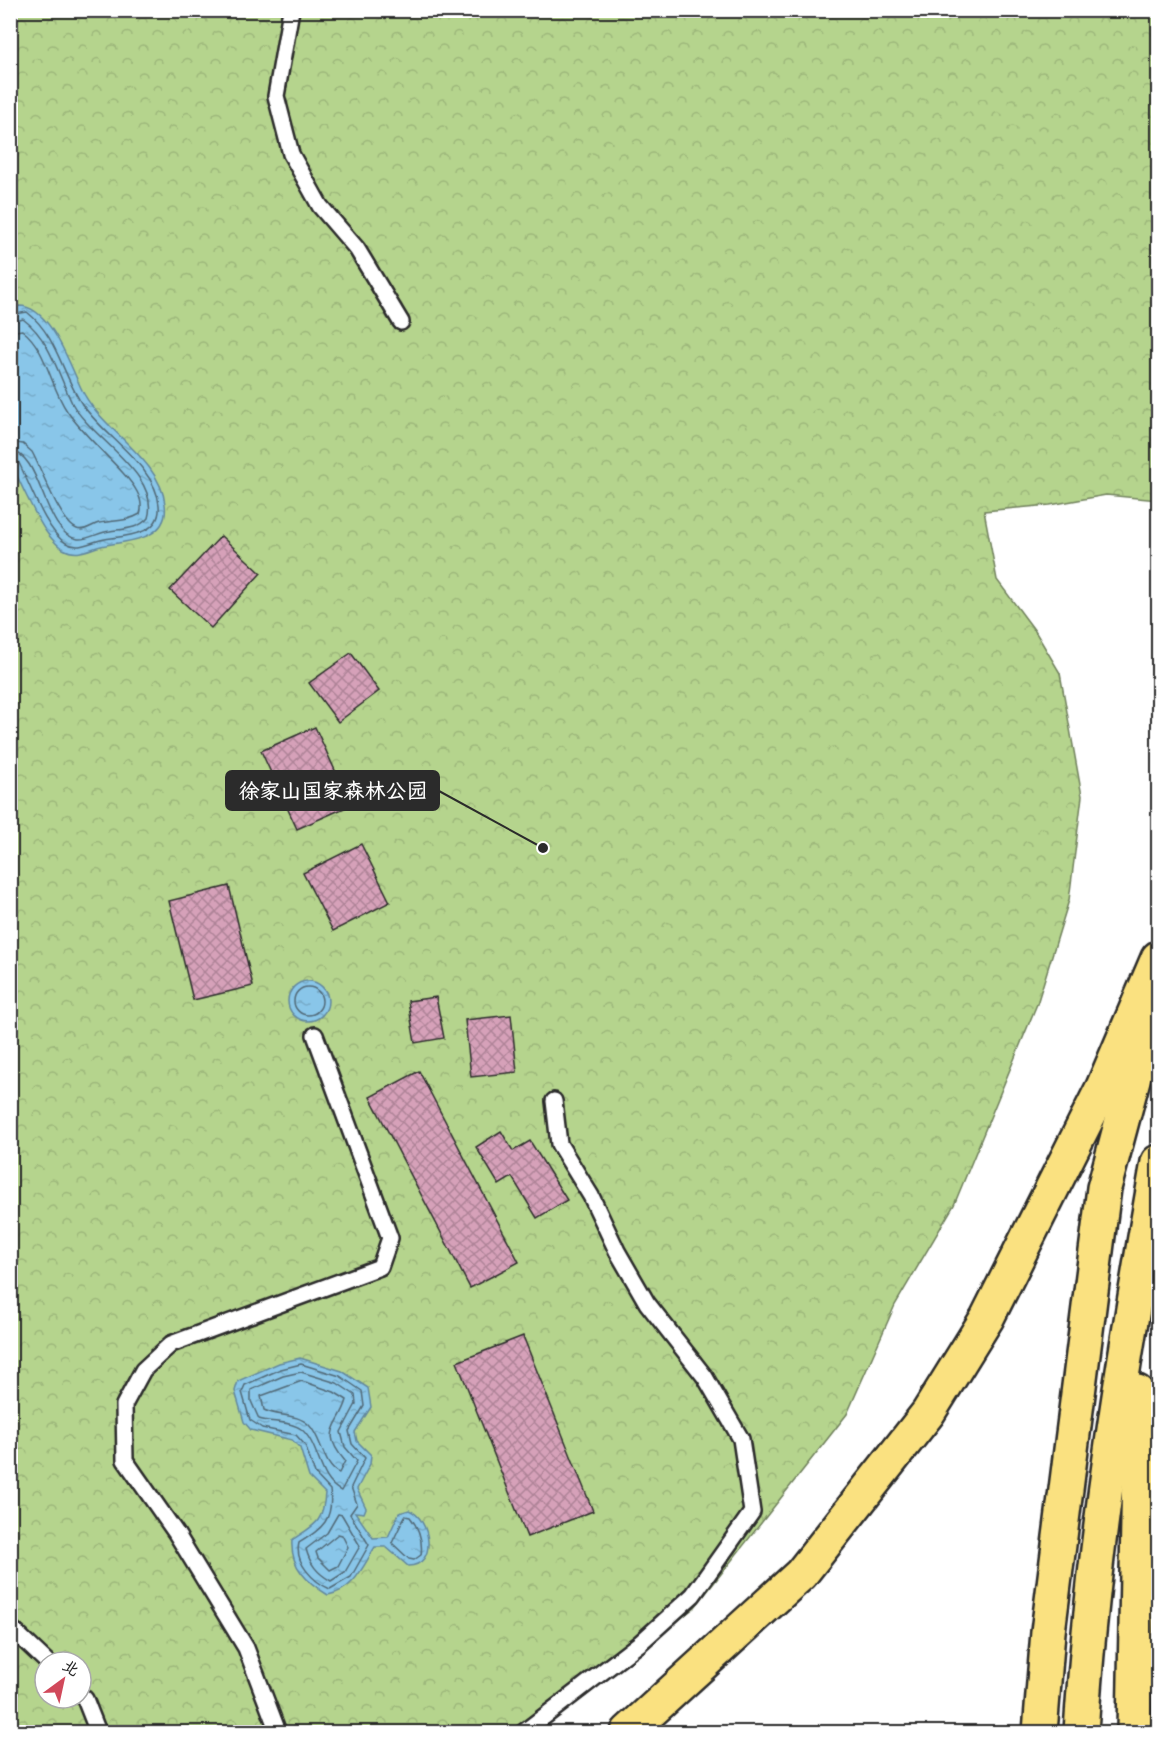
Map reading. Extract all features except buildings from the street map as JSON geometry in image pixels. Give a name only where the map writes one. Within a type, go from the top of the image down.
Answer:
[{"type":"highway","points":[[628,1732],[801,1574],[928,1413],[987,1318],[1103,1087],[1158,958]]},
{"type":"highway","points":[[1040,1732],[1048,1632],[1104,1188],[1158,982]]},
{"type":"highway","points":[[1081,1732],[1088,1633],[1136,1290],[1158,1162]]},
{"type":"highway","points":[[1134,1732],[1139,1467],[1136,1290]]},
{"type":"lane","points":[[291,10],[276,96],[291,154],[320,206],[357,249],[401,322]]},
{"type":"lane","points":[[278,1732],[246,1648],[176,1533],[125,1460],[124,1405],[143,1370],[171,1344],[380,1267],[390,1238],[315,1035]]},
{"type":"lane","points":[[524,1732],[640,1643],[693,1595],[752,1512],[741,1439],[705,1377],[647,1304],[617,1251],[591,1196],[559,1144],[554,1101]]},
{"type":"lane","points":[[10,1627],[34,1650]]},
{"type":"lane","points":[[89,1710],[98,1732]]},
{"type":"green space","points":[[11,11],[1158,11],[1158,500],[1106,495],[1050,505],[984,511],[997,580],[1035,631],[1060,673],[1082,796],[1069,900],[1037,1004],[954,1205],[895,1305],[847,1414],[695,1607],[539,1732],[11,1732]]},
{"type":"water","points":[[19,306],[30,308],[49,325],[90,403],[141,457],[152,472],[161,487],[165,504],[165,516],[155,531],[137,539],[74,552],[61,548],[43,527],[13,467],[10,455],[11,310]]},
{"type":"water","points":[[308,981],[322,987],[328,1001],[322,1015],[308,1021],[294,1015],[288,1001],[294,987]]},
{"type":"water","points":[[300,1358],[342,1371],[368,1388],[371,1407],[355,1432],[357,1441],[371,1455],[370,1464],[357,1489],[366,1508],[364,1513],[355,1512],[373,1538],[388,1537],[399,1513],[409,1510],[417,1515],[422,1523],[428,1541],[424,1559],[418,1564],[408,1566],[386,1547],[375,1547],[351,1583],[328,1595],[301,1573],[292,1550],[292,1540],[317,1522],[320,1517],[325,1493],[309,1477],[300,1448],[292,1440],[251,1430],[244,1422],[235,1391],[238,1381],[279,1363]]},
{"type":"place","name":"徐家山国家森林公园","points":[[543,848]]}]
